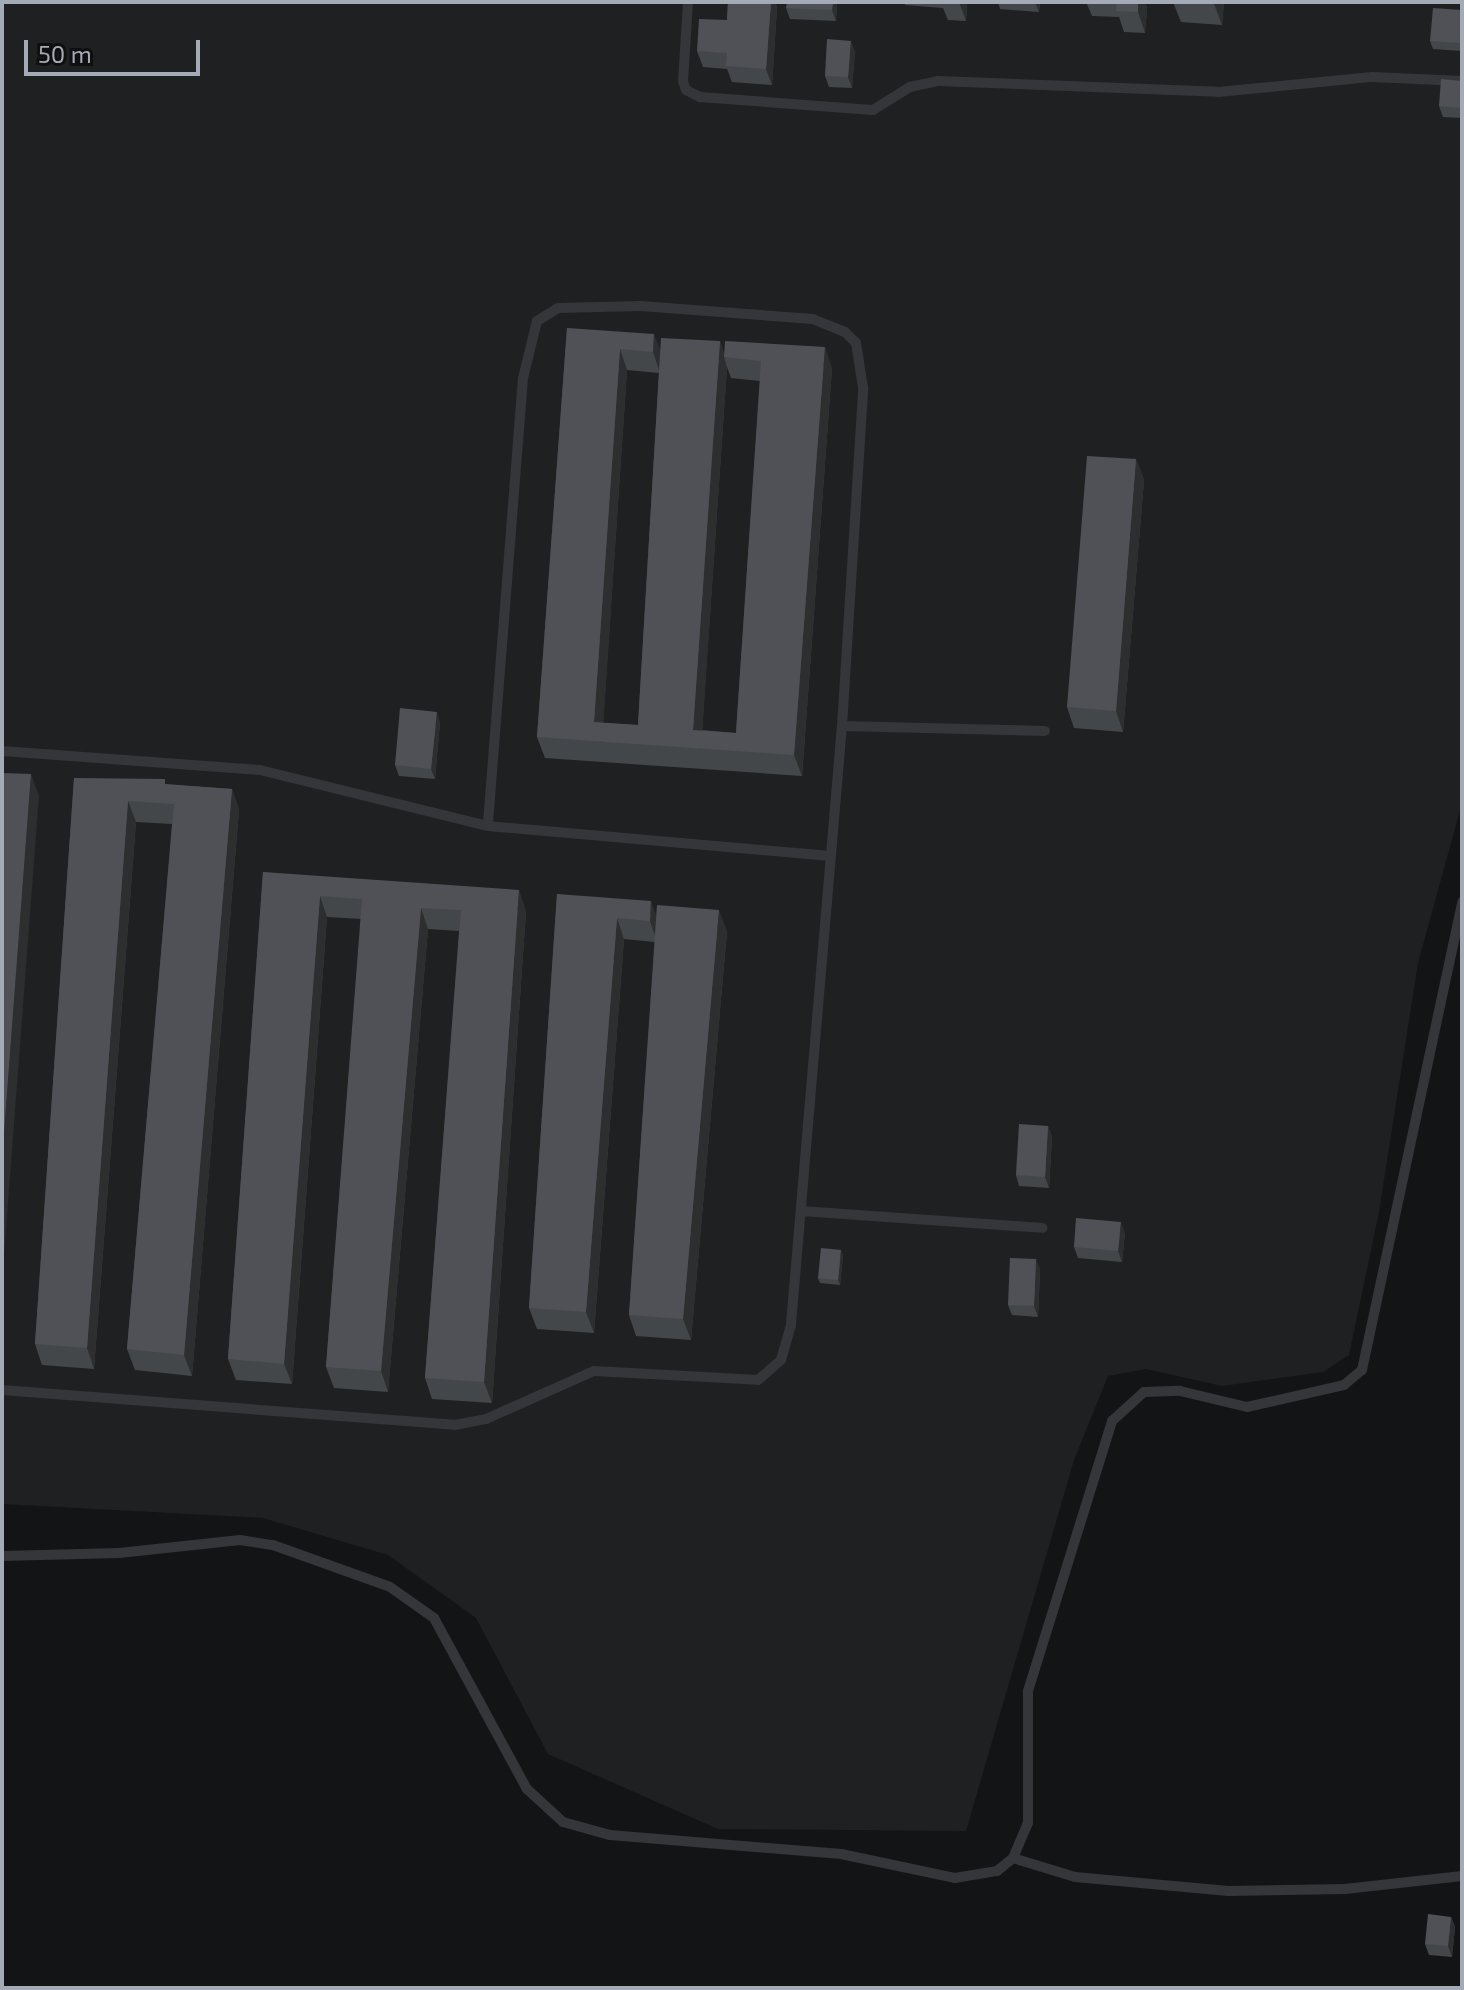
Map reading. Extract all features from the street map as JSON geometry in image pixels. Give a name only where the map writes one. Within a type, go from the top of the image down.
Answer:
[{"type":"lane","points":[[688,2],[683,81],[686,90],[700,97],[873,110],[910,87],[938,81],[1218,92],[1372,77],[1462,81]]},
{"type":"lane","points":[[2,1390],[455,1425],[486,1419],[594,1371],[758,1380],[781,1360],[787,1342],[801,1211],[828,856],[842,726],[863,388],[856,343],[829,324],[789,316],[640,306],[558,308],[537,321],[525,354],[488,826]]},
{"type":"lane","points":[[842,726],[1045,731]]},
{"type":"lane","points":[[2,751],[260,770],[488,826],[828,856]]},
{"type":"lane","points":[[2,1556],[119,1553],[240,1540],[273,1545],[390,1587],[434,1618],[453,1645],[536,1800],[580,1829],[841,1854],[955,1878],[997,1871],[1013,1858],[1028,1823],[1028,1691],[1112,1421],[1144,1392],[1180,1391],[1247,1407],[1344,1385],[1362,1370],[1462,902]]},
{"type":"lane","points":[[801,1211],[1042,1228]]},
{"type":"lane","points":[[1013,1858],[1075,1877],[1228,1891],[1345,1889],[1462,1876]]},
{"type":"shaded area","points":[[2,2],[1462,2],[1462,803],[1418,963],[1379,1212],[1349,1355],[1323,1372],[1222,1386],[1146,1369],[1108,1376],[1074,1460],[966,1831],[718,1829],[548,1754],[476,1618],[388,1555],[263,1518],[2,1504]]},
{"type":"building","points":[[728,2],[771,2],[766,69],[726,66],[727,53],[697,51],[699,19],[727,20]]},
{"type":"building","points":[[787,2],[833,2],[832,10],[786,8]]},
{"type":"building","points":[[1117,2],[1138,2],[1138,12],[1116,11]]},
{"type":"building","points":[[1433,8],[1462,10],[1462,43],[1430,41]]},
{"type":"building","points":[[827,39],[851,41],[848,77],[825,76]]},
{"type":"building","points":[[1441,79],[1462,81],[1462,108],[1439,106]]},
{"type":"building","points":[[567,328],[654,334],[653,352],[620,349],[594,722],[638,725],[661,338],[720,341],[693,730],[736,733],[761,361],[724,357],[725,341],[825,347],[794,755],[537,737]]},
{"type":"building","points":[[1087,456],[1136,459],[1116,711],[1067,707]]},
{"type":"building","points":[[400,708],[437,712],[431,769],[395,765]]},
{"type":"building","points":[[2,773],[31,774],[2,1160]]},
{"type":"building","points":[[74,778],[165,779],[165,784],[232,789],[184,1355],[127,1349],[174,804],[128,801],[87,1348],[35,1344]]},
{"type":"building","points":[[263,872],[519,890],[484,1382],[425,1378],[461,910],[421,908],[381,1371],[326,1367],[362,899],[320,896],[284,1364],[228,1359]]},
{"type":"building","points":[[557,894],[651,901],[650,921],[617,918],[586,1312],[529,1308]]},
{"type":"building","points":[[657,905],[719,910],[683,1319],[629,1315]]},
{"type":"building","points":[[1019,1124],[1048,1126],[1045,1177],[1016,1175]]},
{"type":"building","points":[[1076,1218],[1121,1222],[1118,1251],[1074,1247]]},
{"type":"building","points":[[821,1248],[841,1250],[838,1280],[818,1278]]},
{"type":"building","points":[[1010,1258],[1036,1259],[1034,1306],[1008,1305]]},
{"type":"building","points":[[1428,1914],[1451,1917],[1448,1946],[1425,1944]]}]
